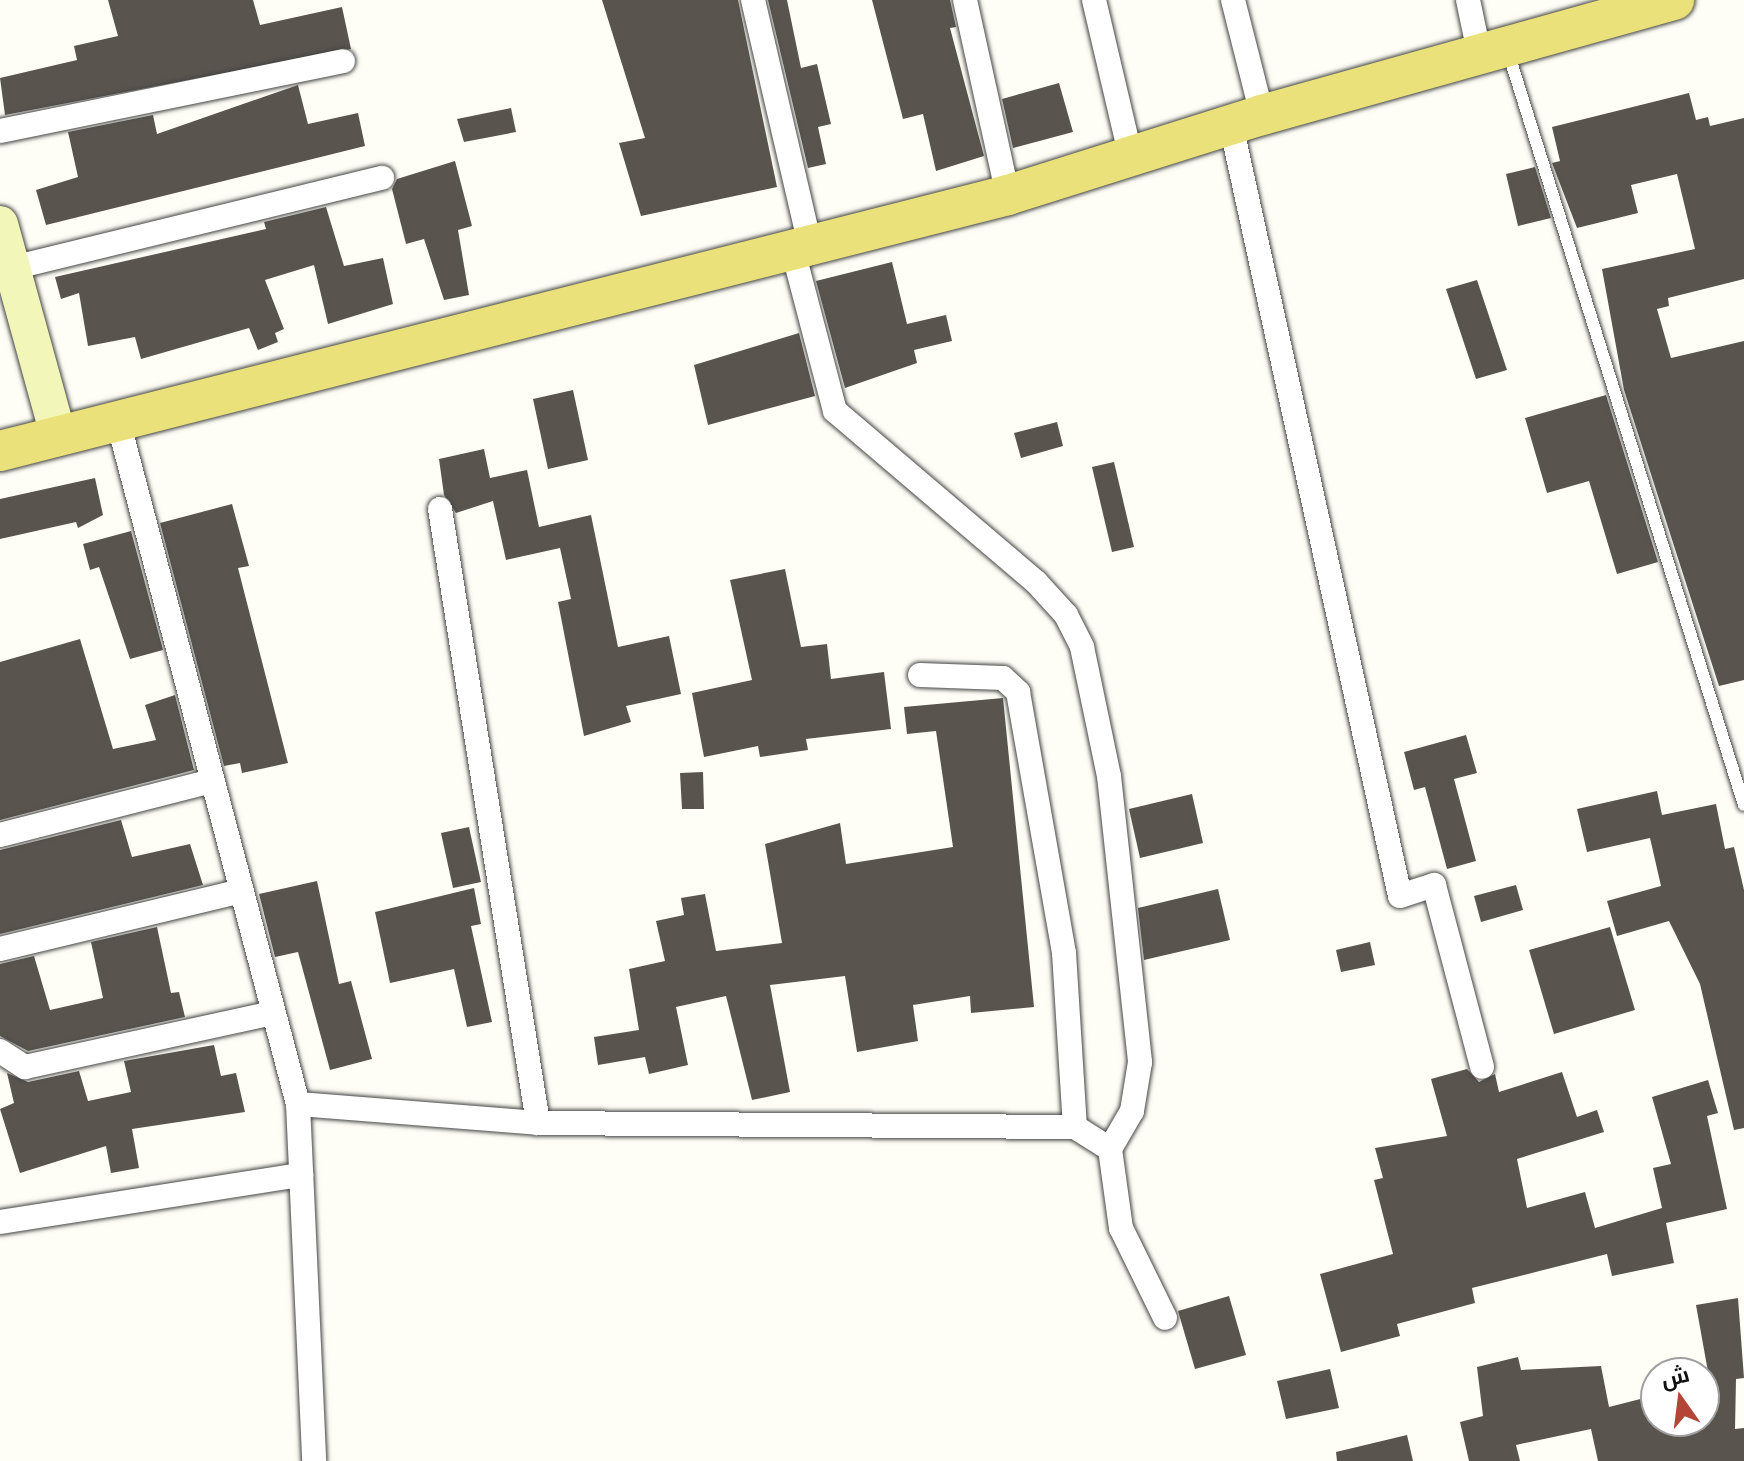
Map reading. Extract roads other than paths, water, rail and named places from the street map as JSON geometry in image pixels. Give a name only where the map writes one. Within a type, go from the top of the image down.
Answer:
[{"type":"main road","points":[[0,451],[1008,195],[1247,120],[1674,0]]},
{"type":"main road","points":[[0,224],[58,434]]},
{"type":"street","points":[[753,0],[835,411],[1036,582],[1066,615],[1082,647],[1109,776],[1140,1062],[1132,1111],[1110,1149],[1121,1228],[1165,1318]]},
{"type":"street","points":[[965,0],[1008,195]]},
{"type":"street","points":[[1094,0],[1131,158]]},
{"type":"street","points":[[1233,0],[1247,120],[1400,896],[1434,885],[1482,1067]]},
{"type":"street","points":[[1468,0],[1493,52]]},
{"type":"street","points":[[0,131],[343,61]]},
{"type":"street","points":[[12,268],[382,178]]},
{"type":"street","points":[[118,421],[269,1014],[298,1104],[314,1461]]},
{"type":"street","points":[[440,509],[538,1123]]},
{"type":"street","points":[[920,675],[1003,678],[1018,692],[1064,953],[1075,1127]]},
{"type":"street","points":[[0,835],[208,782]]},
{"type":"street","points":[[0,949],[237,892]]},
{"type":"street","points":[[0,1051],[25,1067],[269,1014]]},
{"type":"street","points":[[298,1104],[538,1123],[1075,1127],[1110,1149]]},
{"type":"street","points":[[0,1222],[301,1175]]},
{"type":"lane","points":[[1493,52],[1744,805]]}]
